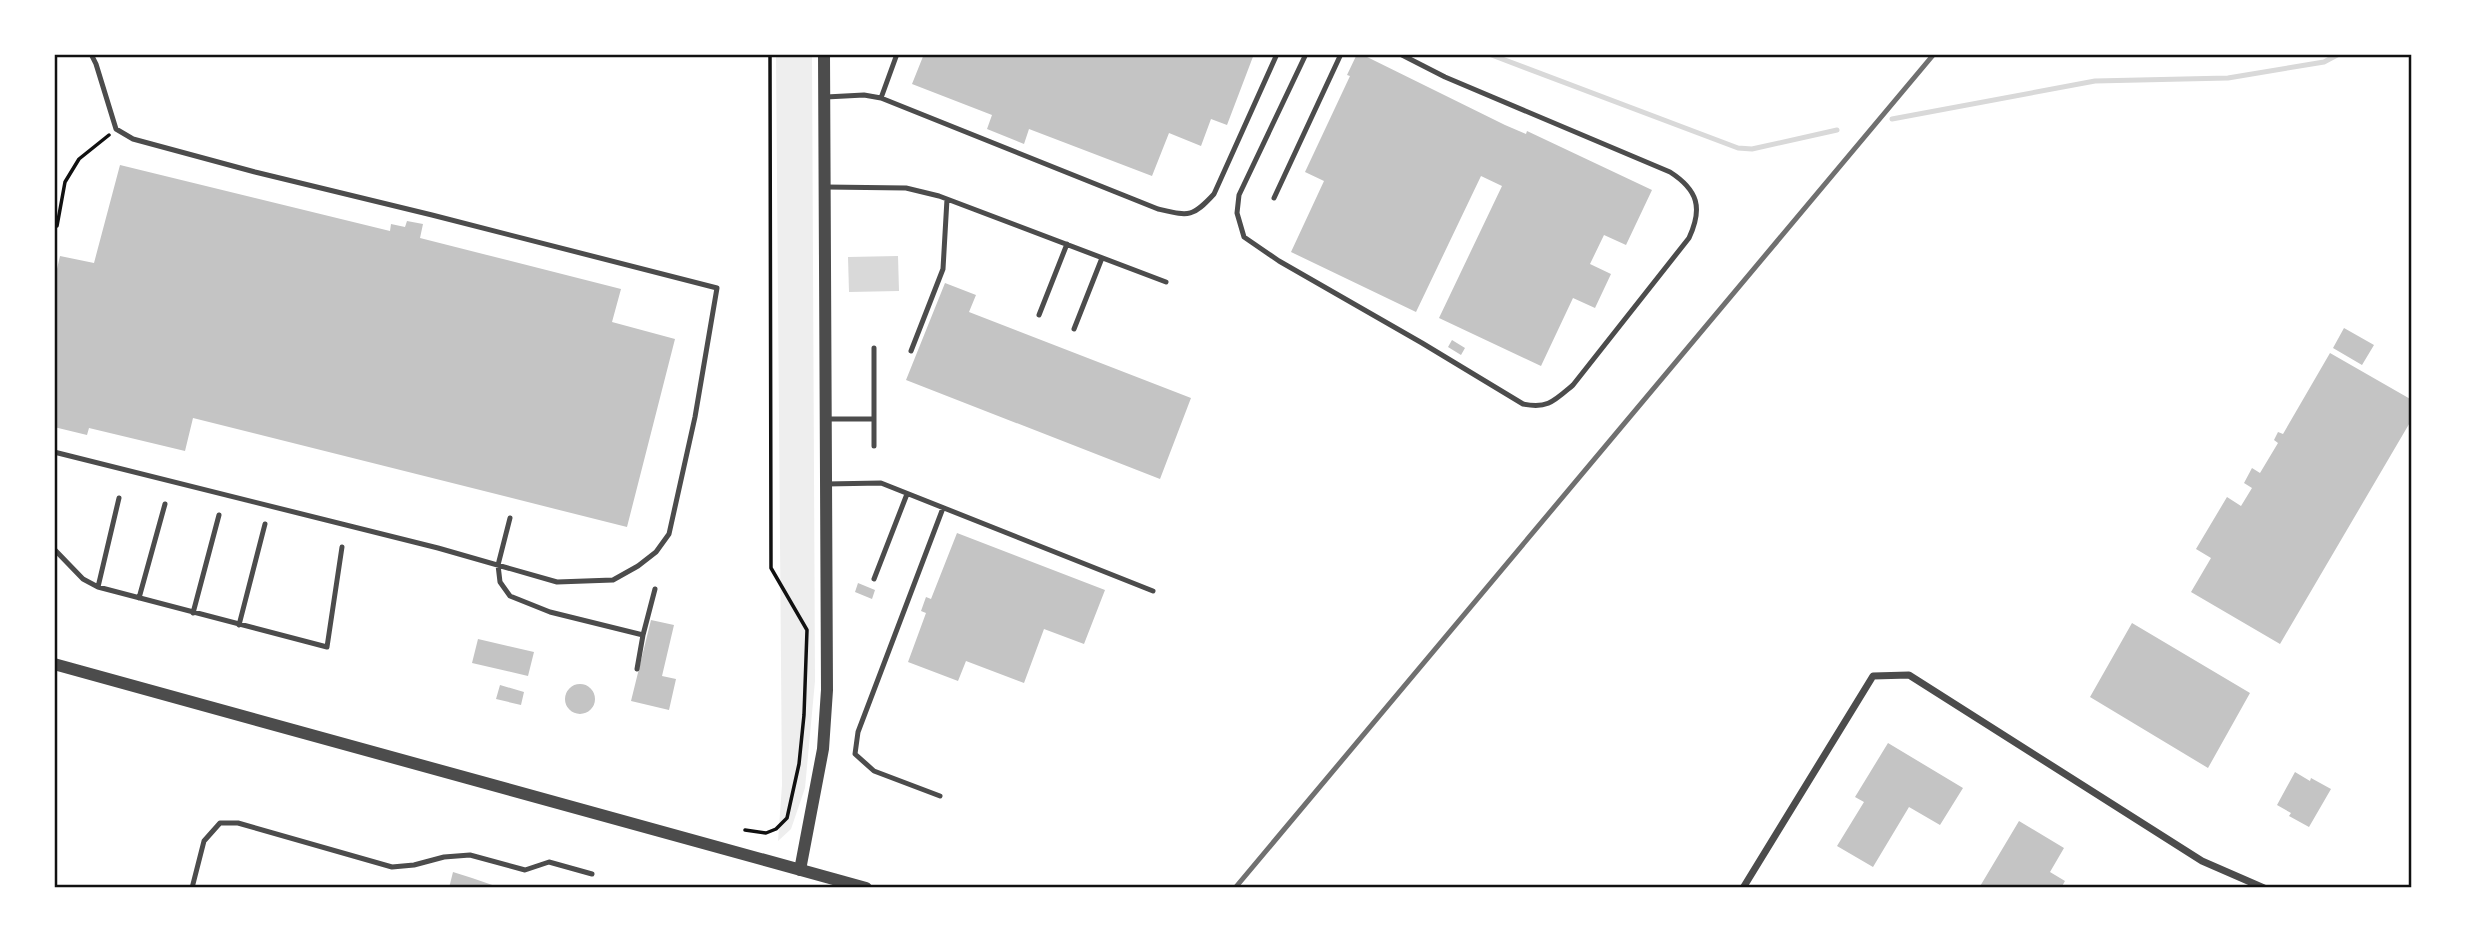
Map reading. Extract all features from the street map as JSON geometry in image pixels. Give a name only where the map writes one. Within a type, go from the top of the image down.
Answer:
[{"type":"street","points":[[800,870],[822,749],[827,690],[824,54]]},
{"type":"street","points":[[54,664],[866,888]]},
{"type":"street","points":[[1743,888],[1873,676],[1909,675],[2202,861],[2264,888]]},
{"type":"lane","points":[[54,452],[557,582],[613,580],[656,552],[669,534],[695,417],[717,288],[133,139],[116,129],[91,54]]},
{"type":"lane","points":[[881,98],[897,54]]},
{"type":"lane","points":[[824,97],[864,95],[881,98],[1158,209],[1184,215],[1199,210],[1214,194],[1277,54]]},
{"type":"lane","points":[[1306,54],[1239,195],[1237,213],[1244,237],[1279,261],[1422,342],[1522,404],[1538,407],[1552,403],[1573,385],[1689,238],[1696,223],[1698,206],[1693,193],[1684,181],[1670,172],[1445,77],[1400,54]]},
{"type":"lane","points":[[1274,198],[1341,54]]},
{"type":"lane","points":[[823,187],[906,188],[947,199],[1166,282]]},
{"type":"lane","points":[[911,351],[943,269],[947,199]]},
{"type":"lane","points":[[1039,315],[1067,244]]},
{"type":"lane","points":[[1074,329],[1102,258]]},
{"type":"lane","points":[[874,348],[874,446]]},
{"type":"lane","points":[[824,419],[874,419]]},
{"type":"lane","points":[[826,484],[881,484],[1153,591]]},
{"type":"lane","points":[[874,579],[907,494]]},
{"type":"lane","points":[[98,587],[119,498]]},
{"type":"lane","points":[[139,598],[165,504]]},
{"type":"lane","points":[[940,796],[874,771],[855,754],[858,732],[943,508]]},
{"type":"lane","points":[[192,613],[219,515]]},
{"type":"lane","points":[[510,518],[498,565],[500,582],[510,596],[550,611],[643,635]]},
{"type":"lane","points":[[239,625],[265,524]]},
{"type":"lane","points":[[54,550],[83,579],[98,587],[327,647],[342,547]]},
{"type":"lane","points":[[637,669],[654,589]]},
{"type":"lane","points":[[192,888],[204,841],[220,823],[238,823],[392,867],[470,855],[525,870],[549,862],[592,874]]},
{"type":"path","points":[[745,831],[766,833],[787,818],[799,764],[807,630],[771,568],[770,54]]},
{"type":"path","points":[[57,226],[65,181],[79,159],[116,129]]},
{"type":"shaded area","points":[[776,54],[812,54],[815,681],[805,788],[791,829],[778,841],[782,785]]},
{"type":"shaded area","points":[[898,256],[899,291],[849,292],[848,257]]},
{"type":"building","points":[[924,54],[1254,54],[1227,125],[1211,119],[1201,146],[1169,133],[1152,176],[1029,129],[1024,144],[987,129],[992,115],[912,84]]},
{"type":"building","points":[[1357,54],[1505,125],[1526,134],[1527,131],[1652,190],[1626,245],[1604,235],[1590,264],[1611,274],[1595,308],[1573,298],[1541,366],[1439,318],[1502,186],[1481,176],[1416,312],[1291,252],[1324,181],[1305,172],[1350,76],[1347,75]]},
{"type":"building","points":[[120,165],[390,231],[391,224],[405,227],[407,221],[423,224],[420,238],[621,289],[612,322],[675,339],[627,527],[193,418],[185,451],[89,428],[87,435],[54,427],[54,282],[60,256],[94,263]]},
{"type":"building","points":[[945,283],[976,295],[969,312],[1191,398],[1160,479],[906,380]]},
{"type":"building","points":[[2344,328],[2374,345],[2362,365],[2333,348]]},
{"type":"building","points":[[1452,340],[1465,348],[1461,355],[1448,347]]},
{"type":"building","points":[[2330,353],[2412,400],[2412,419],[2280,644],[2191,592],[2211,558],[2196,549],[2227,497],[2241,506],[2252,488],[2244,483],[2252,468],[2260,473],[2278,443],[2274,440],[2278,432],[2283,434]]},
{"type":"building","points":[[957,533],[1105,590],[1084,644],[1044,629],[1024,683],[966,661],[958,681],[908,662],[926,613],[921,611],[926,597],[931,599]]},
{"type":"building","points":[[858,583],[875,590],[872,599],[855,592]]},
{"type":"building","points":[[651,620],[674,625],[662,676],[676,679],[669,710],[631,701]]},
{"type":"building","points":[[2132,623],[2250,693],[2208,768],[2090,697]]},
{"type":"building","points":[[478,639],[534,652],[528,676],[472,663]]},
{"type":"building","points":[[580,684],[591,688],[595,699],[591,710],[580,714],[569,710],[565,699],[569,688]]},
{"type":"building","points":[[500,685],[524,692],[521,705],[496,699]]},
{"type":"building","points":[[1888,743],[1963,788],[1940,825],[1909,807],[1873,867],[1837,846],[1864,802],[1855,797]]},
{"type":"building","points":[[2295,772],[2331,789],[2309,827],[2289,816],[2291,813],[2277,805]]},
{"type":"building","points":[[2019,821],[2064,848],[2050,872],[2065,881],[2061,888],[1979,888]]},
{"type":"building","points":[[453,872],[472,878],[501,888],[449,888]]},
{"type":"waterway","points":[[1489,54],[1738,148],[1752,149],[1837,130]]},
{"type":"waterway","points":[[1892,119],[2095,81],[2228,78],[2324,62],[2339,54]]},
{"type":"railway","points":[[1235,888],[1934,54]]}]
